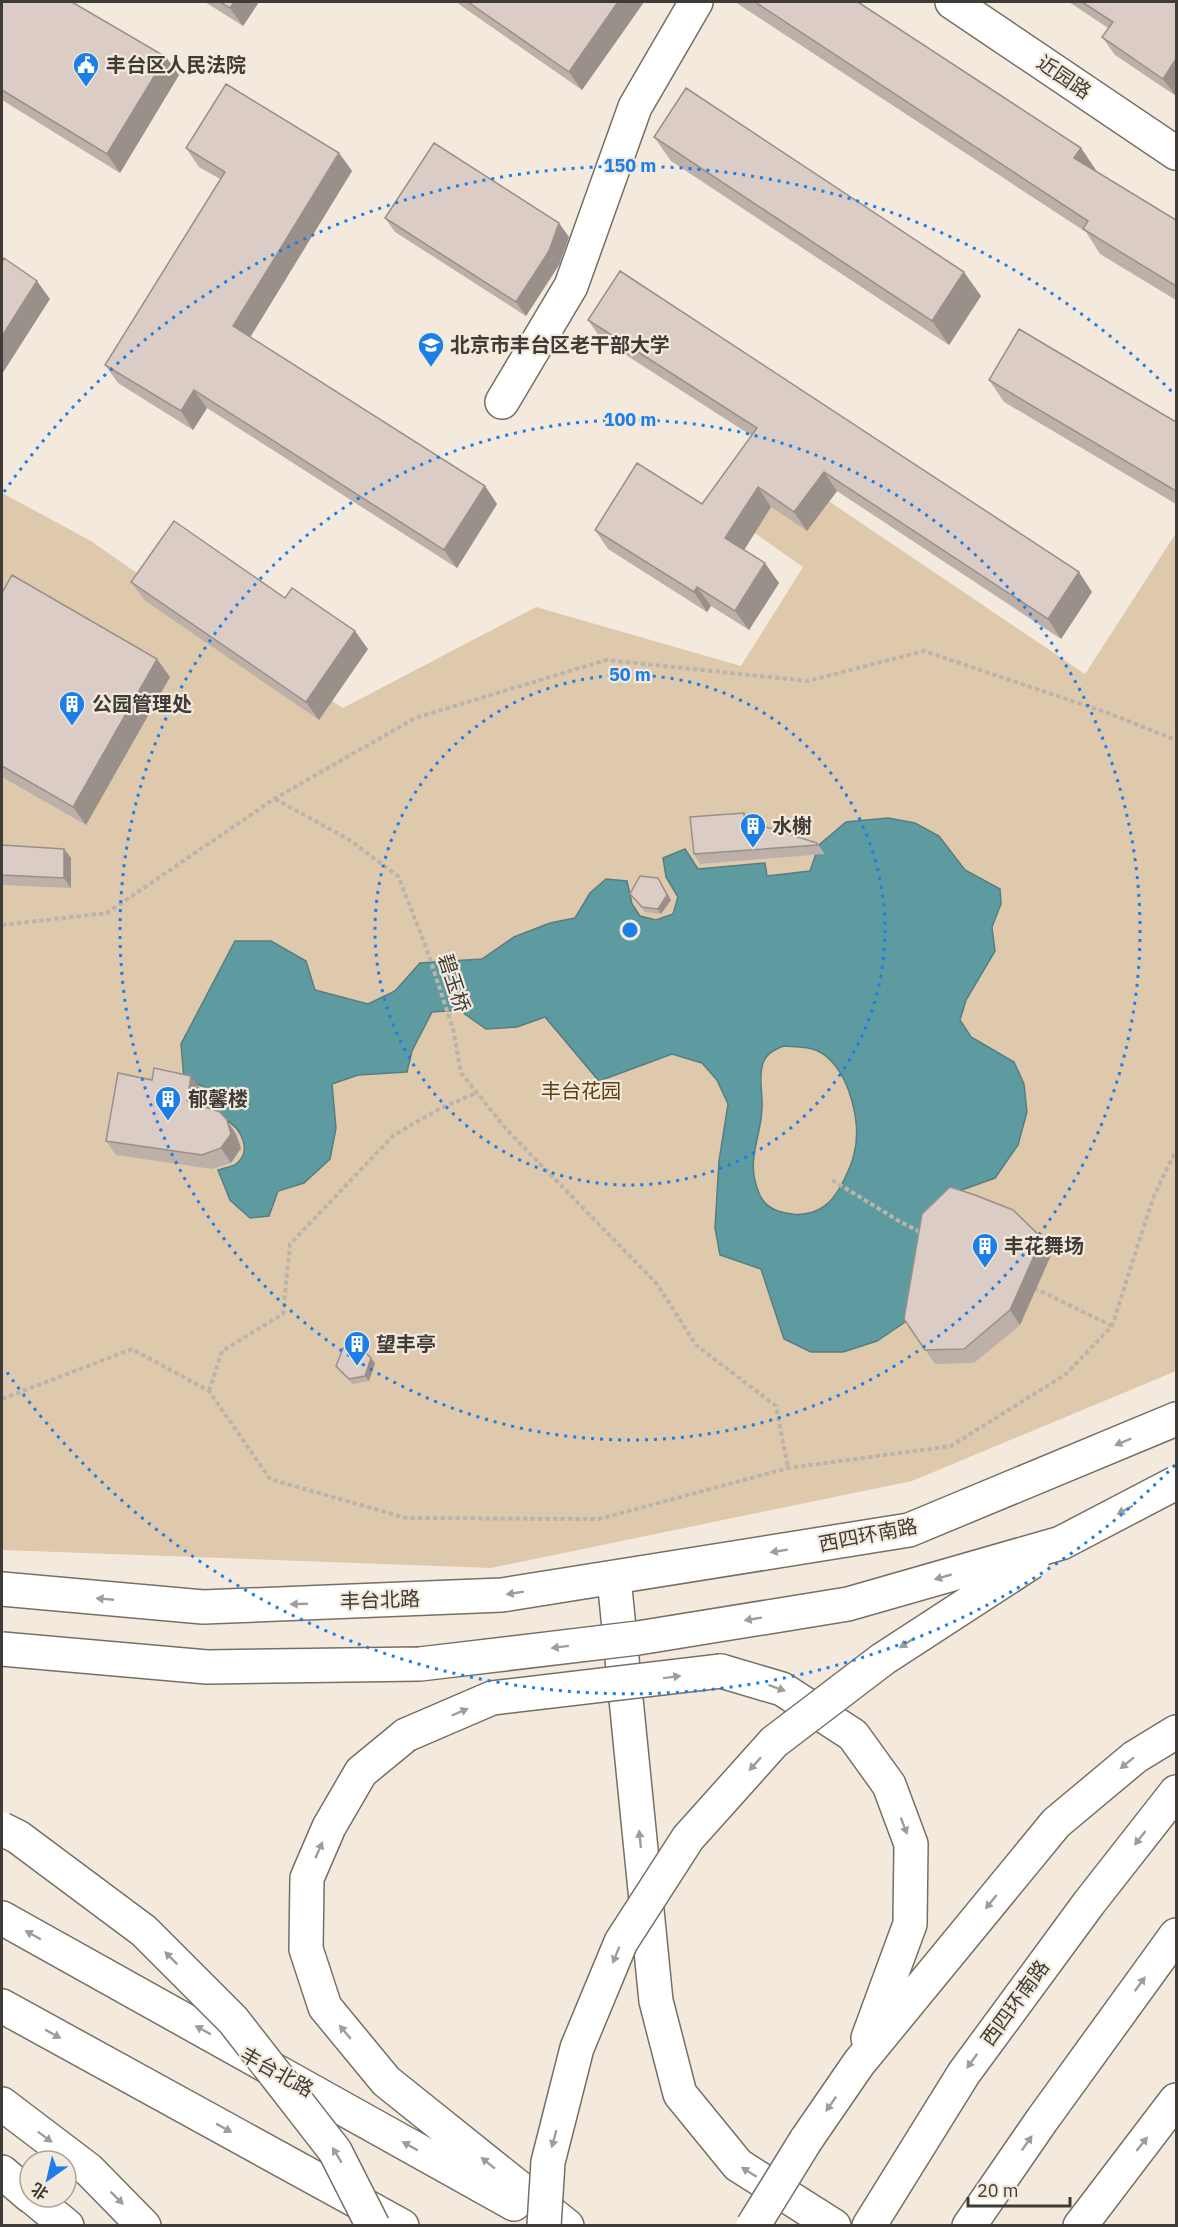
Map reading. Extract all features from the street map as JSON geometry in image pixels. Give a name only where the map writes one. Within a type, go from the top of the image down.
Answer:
[{"type":"main road","points":[[502,402],[571,286],[635,107],[696,2]]},
{"type":"main road","name":"近园路","points":[[952,2],[1176,153]]},
{"type":"main road","name":"西四环南路","points":[[614,1578],[909,1530],[1176,1419]]},
{"type":"main road","points":[[544,2226],[548,2162],[577,2048],[621,1942],[688,1838],[774,1742],[883,1659],[1061,1543],[1176,1483]]},
{"type":"main road","points":[[2,1649],[207,1667],[420,1664],[638,1638],[848,1604],[1061,1543]]},
{"type":"main road","points":[[614,1578],[656,2001],[680,2094],[738,2165],[834,2226]]},
{"type":"main road","name":"丰台北路","points":[[2,1589],[203,1607],[502,1595],[614,1578]]},
{"type":"main road","points":[[567,2226],[386,2081],[325,2007],[309,1959],[306,1949],[307,1878],[329,1827],[361,1772],[406,1735],[492,1698],[721,1671],[782,1689],[854,1735],[889,1785],[911,1844],[910,1924],[859,2063]]},
{"type":"main road","points":[[753,2226],[806,2140],[859,2063],[1056,1823],[1135,1757],[1176,1732]]},
{"type":"main road","name":"西四环南路","points":[[869,2226],[964,2073],[1089,1903],[1176,1792]]},
{"type":"main road","points":[[2,1828],[18,1837],[144,1931],[233,2020],[335,2151],[373,2226]]},
{"type":"main road","name":"丰台北路","points":[[2,1917],[553,2226]]},
{"type":"main road","points":[[969,2226],[1042,2120],[1176,1935]]},
{"type":"main road","points":[[2,2006],[402,2226]]},
{"type":"main road","points":[[1080,2226],[1176,2100]]},
{"type":"main road","points":[[2,2104],[89,2170],[144,2226]]},
{"type":"main road","points":[[2,2172],[18,2185]]},
{"type":"main road","points":[[47,2209],[67,2226]]},
{"type":"path","points":[[2,926],[107,914],[274,799],[415,718],[606,660],[808,681],[924,651],[1108,713],[1176,740]]},
{"type":"path","name":"碧玉桥","points":[[274,799],[348,839],[398,876],[426,947],[453,1029],[461,1073],[507,1130],[657,1284],[696,1345],[776,1406],[788,1468]]},
{"type":"path","points":[[209,1391],[222,1351],[283,1314],[290,1244],[394,1135],[439,1109],[476,1093]]},
{"type":"path","points":[[2,1398],[132,1349],[209,1391],[270,1479],[406,1518],[599,1519],[788,1468],[951,1446],[1066,1374],[1112,1326],[1153,1198],[1176,1150]]},
{"type":"path","points":[[832,1180],[898,1221],[931,1237]]},
{"type":"path","points":[[1027,1284],[1112,1326]]},
{"type":"green space","name":"丰台花园","points":[[747,446],[1085,674],[1176,533],[1176,1371],[912,1481],[491,1568],[2,1550],[2,493],[91,541],[194,613],[343,708],[536,607],[741,666],[803,567],[712,503]]},
{"type":"water","points":[[888,818],[915,823],[939,836],[965,870],[1000,889],[1001,904],[992,927],[995,951],[966,1000],[960,1020],[971,1037],[1014,1062],[1024,1084],[1027,1112],[1018,1145],[995,1178],[956,1192],[908,1320],[877,1341],[843,1352],[811,1352],[784,1339],[761,1269],[720,1255],[715,1228],[719,1161],[728,1104],[717,1080],[702,1063],[672,1054],[599,1081],[545,1017],[517,1027],[486,1029],[459,1010],[432,1012],[412,1051],[407,1072],[358,1075],[332,1084],[336,1128],[330,1159],[304,1183],[278,1191],[269,1216],[250,1218],[230,1200],[218,1170],[234,1165],[241,1159],[244,1153],[243,1140],[236,1128],[226,1120],[198,1116],[205,1087],[184,1080],[181,1044],[235,941],[271,941],[306,961],[315,990],[368,1004],[395,991],[420,963],[482,959],[514,937],[550,923],[575,918],[590,893],[606,879],[627,881],[632,904],[640,916],[656,920],[673,914],[678,897],[666,877],[663,858],[685,849],[698,869],[765,863],[767,876],[810,871],[819,845],[846,822]],"holes":[[[784,1046],[804,1047],[823,1054],[840,1073],[847,1086],[855,1114],[856,1142],[853,1158],[839,1189],[825,1206],[801,1214],[778,1211],[766,1204],[759,1193],[753,1171],[761,1119],[763,1063],[772,1052]]]},
{"type":"building","name":"丰台区人民法院","points":[[2,2],[72,2],[166,57],[107,154],[2,90]]},
{"type":"building","points":[[220,2],[234,2],[230,8]]},
{"type":"building","points":[[468,2],[618,2],[569,72]]},
{"type":"building","points":[[755,2],[858,2],[1081,148],[1074,158],[1176,220],[1176,286],[1083,229],[1088,221]]},
{"type":"building","points":[[1082,2],[1176,2],[1176,59],[1163,79],[1102,37],[1113,22]]},
{"type":"building","points":[[226,84],[339,153],[233,326],[485,486],[444,550],[194,390],[181,411],[105,365],[225,172],[186,148]]},
{"type":"building","points":[[686,88],[964,272],[932,321],[654,137]]},
{"type":"building","points":[[434,143],[559,223],[549,251],[516,302],[385,218]]},
{"type":"building","points":[[4,258],[37,281],[2,336],[2,262]]},
{"type":"building","points":[[620,271],[1079,572],[1048,619],[824,472],[794,512],[758,487],[725,538],[765,563],[735,611],[697,587],[694,592],[595,530],[637,463],[702,504],[757,428],[588,320]]},
{"type":"building","points":[[1019,329],[1176,422],[1176,491],[989,380]]},
{"type":"building","points":[[174,521],[285,598],[292,588],[355,631],[306,702],[131,582]]},
{"type":"building","name":"公园管理处","points":[[12,575],[157,659],[73,807],[2,766],[2,593]]},
{"type":"building","points":[[744,813],[744,820],[817,843],[817,845],[694,854],[690,817]]},
{"type":"building","points":[[2,845],[64,849],[64,878],[2,875]]},
{"type":"building","points":[[640,876],[658,878],[667,895],[658,909],[642,907],[630,894]]},
{"type":"building","name":"郁馨楼","points":[[154,1068],[191,1076],[187,1101],[220,1112],[227,1120],[231,1134],[221,1148],[202,1155],[106,1141],[118,1073],[152,1080]]},
{"type":"building","name":"丰花舞场","points":[[950,1187],[1013,1210],[1042,1238],[1010,1310],[964,1349],[925,1350],[904,1319],[922,1214]]},
{"type":"building","name":"望丰亭","points":[[357,1344],[371,1358],[365,1376],[349,1379],[336,1366],[343,1348]]},
{"type":"place","name":"丰台区人民法院","points":[[86,88]]},
{"type":"place","name":"北京市丰台区老干部大学","points":[[431,368]]},
{"type":"place","name":"公园管理处","points":[[72,727]]},
{"type":"place","name":"水榭","points":[[753,849]]},
{"type":"place","name":"郁馨楼","points":[[168,1122]]},
{"type":"place","name":"丰花舞场","points":[[985,1269]]},
{"type":"place","name":"望丰亭","points":[[357,1367]]}]
